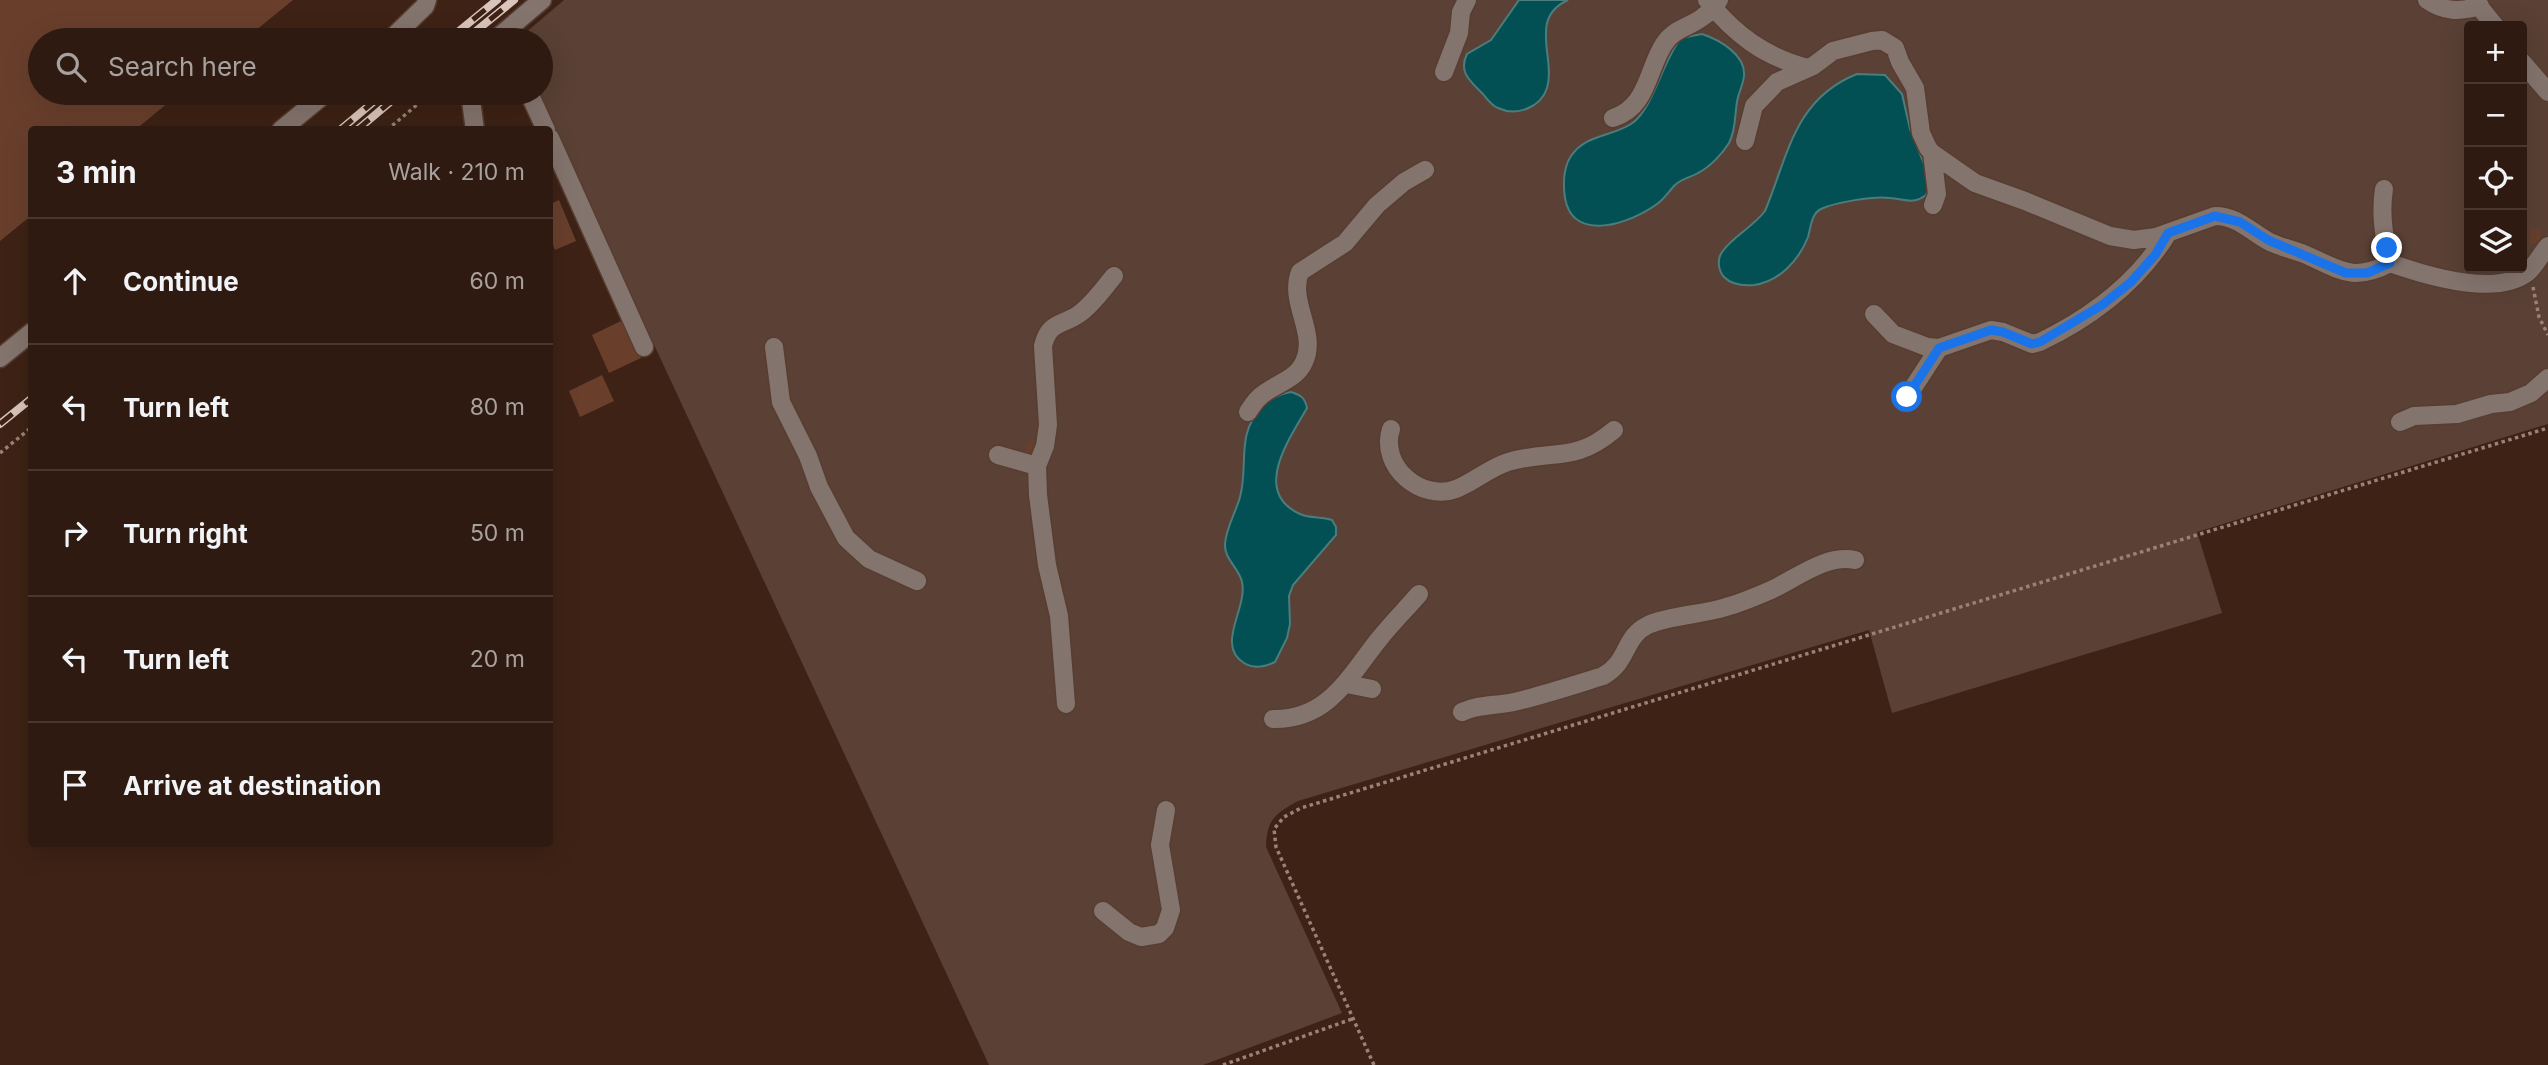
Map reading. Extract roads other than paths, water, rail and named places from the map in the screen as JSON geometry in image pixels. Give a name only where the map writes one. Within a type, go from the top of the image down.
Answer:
[{"type":"street","points":[[402,28],[428,0]]},
{"type":"street","points":[[511,28],[542,0]]},
{"type":"street","points":[[1444,72],[1460,33],[1461,12],[1466,0]]},
{"type":"street","points":[[2427,0],[2449,11],[2465,10],[2477,3],[2491,21]]},
{"type":"street","points":[[1614,118],[1623,115],[1639,100],[1670,35],[1704,17],[1713,2],[1745,38],[1763,51],[1777,59],[1808,68]]},
{"type":"street","points":[[1745,141],[1754,106],[1769,88],[1808,68],[1833,51],[1872,40],[1882,40],[1891,45],[1915,88],[1921,133],[1932,153],[1937,194],[1933,205]]},
{"type":"street","points":[[2527,68],[2548,92]]},
{"type":"street","points":[[286,126],[311,105]]},
{"type":"street","points":[[472,105],[475,126]]},
{"type":"street","points":[[535,105],[544,126]]},
{"type":"street","points":[[553,145],[644,348]]},
{"type":"street","points":[[1932,153],[1975,183],[2109,236],[2134,240],[2156,237],[2215,216],[2222,216],[2240,222],[2268,240],[2346,273],[2367,273],[2390,263],[2430,275],[2487,284],[2501,283],[2528,272],[2548,246]]},
{"type":"street","points":[[1248,412],[1260,396],[1295,374],[1304,364],[1308,350],[1307,334],[1296,290],[1300,272],[1345,243],[1377,205],[1404,182],[1425,170]]},
{"type":"street","points":[[2384,188],[2382,224],[2390,263]]},
{"type":"street","points":[[1874,314],[1886,328],[1901,338],[1927,347],[1939,348],[1991,330],[2032,344],[2050,337],[2102,305],[2131,282],[2155,255],[2168,233]]},
{"type":"street","points":[[1066,704],[1059,616],[1044,546],[1037,466],[1045,446],[1048,425],[1043,345],[1051,327],[1078,315],[1088,307],[1114,276]]},
{"type":"street","points":[[0,358],[28,335]]},
{"type":"street","points":[[774,346],[781,402],[808,456],[818,487],[846,538],[869,559],[917,580]]},
{"type":"street","points":[[1907,397],[1939,348]]},
{"type":"street","points":[[2400,422],[2414,416],[2457,414],[2491,404],[2510,402],[2531,393],[2548,378]]},
{"type":"street","points":[[1391,429],[1390,450],[1396,470],[1419,485],[1446,492],[1508,462],[1587,449],[1614,430]]},
{"type":"street","points":[[998,454],[1037,466]]},
{"type":"street","points":[[1462,712],[1474,707],[1531,698],[1603,676],[1614,670],[1636,634],[1649,625],[1727,607],[1772,590],[1816,566],[1838,560],[1856,560]]},
{"type":"street","points":[[1273,719],[1299,716],[1318,707],[1347,684],[1380,637],[1419,594]]},
{"type":"street","points":[[1347,684],[1372,689]]},
{"type":"street","points":[[1103,911],[1129,932],[1141,937],[1159,934],[1165,928],[1171,910],[1160,845],[1166,810]]},
{"type":"water","points":[[1519,0],[1568,0],[1556,8],[1549,17],[1546,28],[1549,76],[1544,95],[1527,109],[1505,111],[1492,104],[1470,80],[1464,66],[1467,54],[1491,40]]},
{"type":"water","points":[[1702,34],[1730,49],[1744,68],[1744,79],[1729,143],[1707,167],[1677,183],[1660,202],[1633,218],[1604,225],[1579,221],[1570,212],[1565,198],[1564,176],[1571,156],[1584,144],[1623,128],[1639,117],[1681,38]]},
{"type":"water","points":[[1857,74],[1885,75],[1902,94],[1910,129],[1928,174],[1929,188],[1926,195],[1913,201],[1865,199],[1821,209],[1813,217],[1808,237],[1799,254],[1780,275],[1754,285],[1727,280],[1719,268],[1720,255],[1765,211],[1796,131],[1806,114],[1819,98]]},
{"type":"water","points":[[1291,392],[1302,397],[1307,408],[1284,449],[1276,479],[1278,492],[1286,504],[1300,514],[1332,520],[1336,535],[1293,585],[1289,596],[1290,624],[1287,638],[1275,662],[1256,667],[1244,663],[1232,646],[1243,592],[1242,582],[1227,554],[1225,544],[1240,497],[1249,427],[1266,403]]},
{"type":"railway","points":[[463,28],[497,0]]},
{"type":"railway","points":[[480,28],[514,0]]},
{"type":"railway","points":[[345,126],[370,105]]},
{"type":"railway","points":[[362,126],[387,105]]},
{"type":"railway","points":[[0,424],[28,401]]}]
